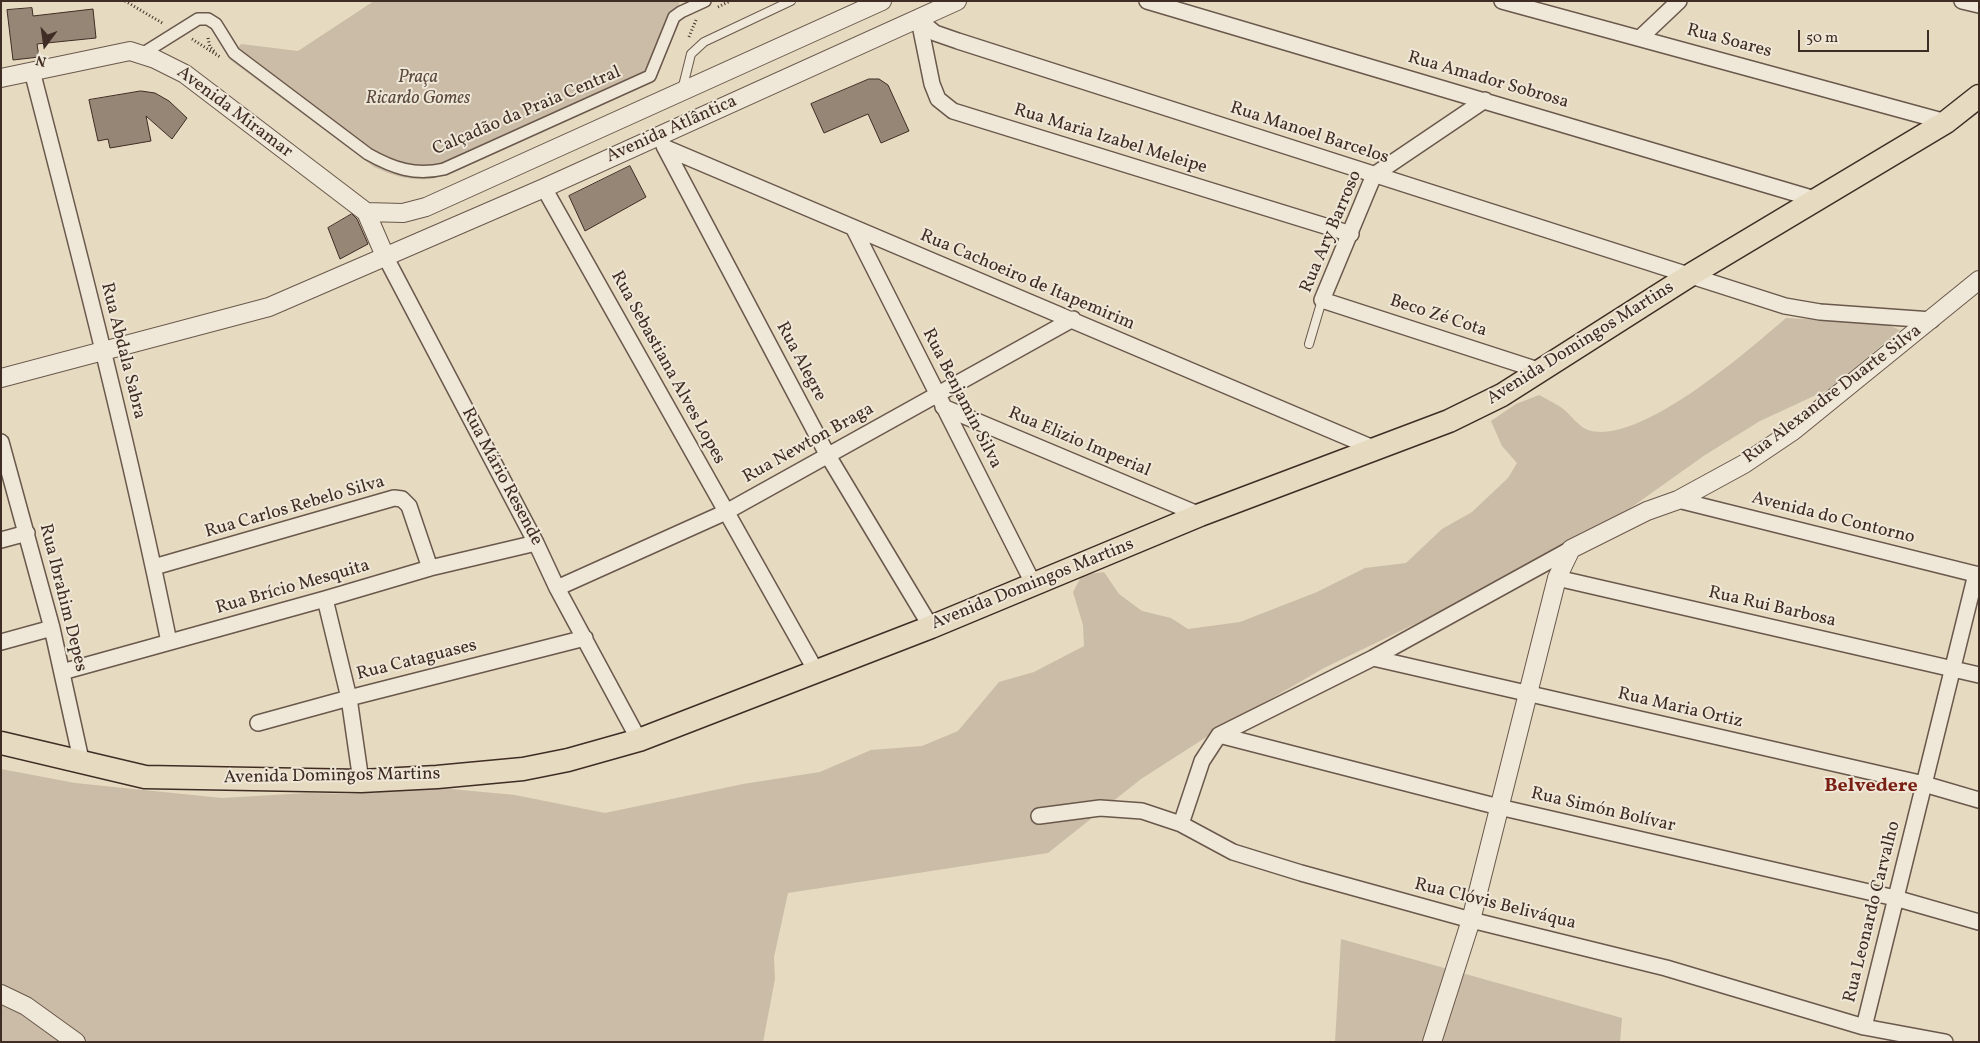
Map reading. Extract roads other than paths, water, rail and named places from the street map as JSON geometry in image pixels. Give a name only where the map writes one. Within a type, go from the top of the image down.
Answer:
[{"type":"main road","name":"Avenida Domingos Martins","points":[[1,743],[82,764],[145,777],[361,781],[437,777],[523,769],[568,760],[639,740],[931,627],[1200,515],[1373,448],[1449,421],[1502,396],[1692,274],[1946,122],[1979,96]]},
{"type":"street","name":"Avenida Atlântica","points":[[366,212],[403,213],[426,207],[882,1]]},
{"type":"street","name":"Avenida Atlântica","points":[[1,378],[269,307],[329,283],[385,256],[544,188],[662,142],[957,1]]},
{"type":"street","name":"Rua Amador Sobrosa","points":[[1147,1],[1818,200]]},
{"type":"street","name":"Rua Soares","points":[[1502,1],[1641,37],[1946,122]]},
{"type":"street","points":[[1641,37],[1679,1]]},
{"type":"street","points":[[1962,1],[1979,5]]},
{"type":"street","name":"Calçadão da Praia Central","points":[[142,54],[175,31],[198,19],[208,19],[216,24],[234,53],[368,154],[398,169],[431,172],[444,168],[650,76],[674,17],[709,5]]},
{"type":"street","name":"Rua Manoel Barcelos","points":[[919,20],[935,33],[942,36],[1692,274],[1785,306],[1820,312],[1932,320]]},
{"type":"street","name":"Rua Maria Izabel Meleipe","points":[[919,20],[932,84],[938,99],[953,111],[1351,234]]},
{"type":"street","name":"Avenida Miramar","points":[[1,78],[113,54],[130,52],[142,54],[185,74],[366,212]]},
{"type":"street","name":"Rua Abdala Sabra","points":[[32,71],[104,351],[154,567],[169,642]]},
{"type":"street","name":"Rua Ary Barroso","points":[[1322,300],[1351,234],[1374,174],[1485,100]]},
{"type":"street","name":"Rua Cachoeiro de Itapemirim","points":[[662,142],[854,229],[1073,319],[1373,448]]},
{"type":"street","name":"Rua Alegre","points":[[662,142],[828,454],[931,627]]},
{"type":"street","name":"Rua Sebastiana Alves Lopes","points":[[544,188],[816,671]]},
{"type":"street","name":"Rua Mário Resende","points":[[366,212],[385,256],[536,542],[557,588],[639,740]]},
{"type":"street","name":"Rua Benjamin Silva","points":[[854,229],[1034,585]]},
{"type":"street","name":"Rua Alexandre Duarte Silva","points":[[1571,549],[1647,511],[1678,500],[1744,464],[1793,431],[1979,280]]},
{"type":"street","name":"Beco Zé Cota","points":[[1322,300],[1542,370]]},
{"type":"street","name":"Rua Newton Braga","points":[[557,588],[726,512],[828,454],[941,400],[1073,319]]},
{"type":"street","name":"Rua Elizio Imperial","points":[[941,400],[1200,515]]},
{"type":"street","name":"Rua Ibrahim Depes","points":[[1,442],[52,628],[82,764]]},
{"type":"street","name":"Rua Carlos Rebelo Silva","points":[[154,567],[394,498],[402,499],[410,506],[430,568]]},
{"type":"street","name":"Avenida do Contorno","points":[[1678,500],[1977,574]]},
{"type":"street","points":[[1,540],[27,533]]},
{"type":"street","name":"Rua Brício Mesquita","points":[[62,672],[430,568],[536,542]]},
{"type":"street","points":[[1432,1042],[1471,920],[1557,578],[1571,549]]},
{"type":"street","points":[[1181,824],[1202,760],[1219,735],[1373,658],[1571,549]]},
{"type":"street","name":"Rua Leonardo Carvalho","points":[[1864,1027],[1951,669],[1977,574]]},
{"type":"street","name":"Rua Rui Barbosa","points":[[1557,578],[1979,676]]},
{"type":"street","points":[[325,599],[349,698],[361,781]]},
{"type":"street","points":[[1,642],[52,628]]},
{"type":"street","name":"Rua Cataguases","points":[[258,723],[585,638]]},
{"type":"street","name":"Rua Maria Ortiz","points":[[1373,658],[1924,784],[1979,800]]},
{"type":"street","name":"Rua Simón Bolívar","points":[[1219,735],[1499,807],[1895,898],[1979,922]]},
{"type":"street","name":"Rua Clóvis Beliváqua","points":[[1039,816],[1100,808],[1142,812],[1181,824],[1233,852],[1301,873],[1471,920],[1666,968],[1864,1027],[1945,1042]]},
{"type":"street","points":[[1,994],[26,1006],[76,1042]]},
{"type":"lane","points":[[682,91],[684,75],[692,54],[704,42],[791,1]]},
{"type":"lane","name":"Rua Ary Barroso","points":[[1310,344],[1322,300]]},
{"type":"district","name":"Belvedere","points":[[1871,787]]},
{"type":"park label","name":"Praça Ricardo Gomes","points":[[418,89]]}]
